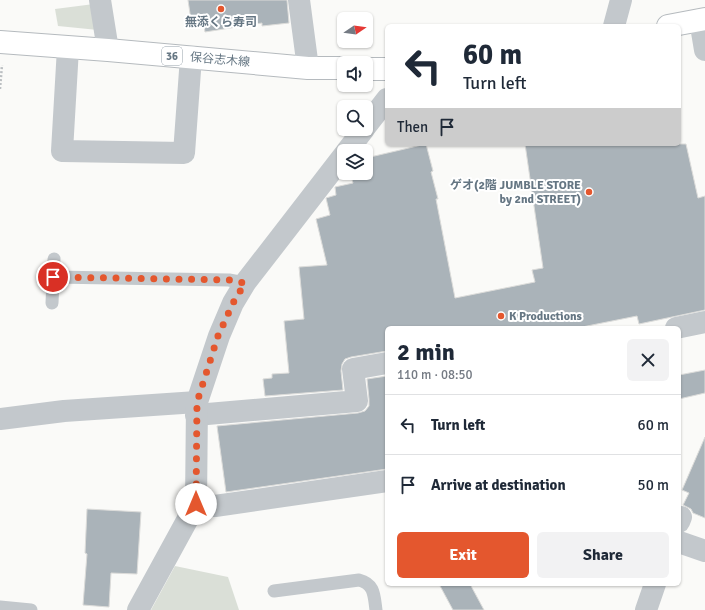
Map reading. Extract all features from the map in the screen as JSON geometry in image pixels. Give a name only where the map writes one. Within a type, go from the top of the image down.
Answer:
[{"type":"main road","points":[[680,24],[703,20]]},
{"type":"main road","name":"保谷志木線","points":[[0,42],[308,68],[337,68]]},
{"type":"main road","points":[[373,69],[385,69]]},
{"type":"street","points":[[100,0],[108,50]]},
{"type":"street","points":[[300,0],[308,68]]},
{"type":"street","points":[[615,24],[621,0]]},
{"type":"street","points":[[703,20],[705,50]]},
{"type":"street","points":[[68,48],[62,151],[184,153],[191,57]]},
{"type":"street","points":[[373,117],[385,102]]},
{"type":"street","points":[[352,144],[359,136]]},
{"type":"street","points":[[138,610],[196,504],[196,408],[218,336],[233,303],[245,283],[337,164]]},
{"type":"street","points":[[681,327],[705,322]]},
{"type":"street","points":[[0,419],[64,411],[196,408],[357,401],[353,369],[385,362]]},
{"type":"street","points":[[196,504],[215,506],[385,481]]},
{"type":"street","points":[[681,543],[705,551]]},
{"type":"street","points":[[646,610],[654,586]]},
{"type":"lane","points":[[52,303],[54,259]]},
{"type":"lane","points":[[53,277],[229,280],[245,283]]},
{"type":"lane","points":[[274,591],[359,580],[366,582],[374,593],[376,610]]},
{"type":"lane","points":[[0,607],[31,610]]},
{"type":"shaded area","points":[[94,4],[98,30],[58,26],[55,9]]},
{"type":"shaded area","points":[[175,566],[228,577],[239,610],[151,610]]},
{"type":"building","name":"無添くら寿司","points":[[188,0],[287,0],[289,23],[262,26],[262,23],[205,32],[204,26],[192,27]]},
{"type":"building","points":[[681,144],[686,144],[698,198],[705,196],[705,310],[639,324],[637,316],[587,326],[385,326],[385,351],[345,359],[342,364],[341,371],[343,390],[265,396],[263,379],[272,378],[272,374],[289,373],[284,321],[304,319],[299,267],[327,265],[316,219],[330,215],[326,198],[336,195],[335,187],[353,183],[352,180],[373,180],[373,156],[417,146],[427,146],[433,171],[431,172],[438,199],[436,199],[455,298],[535,282],[532,270],[543,268],[525,146],[681,146]]},
{"type":"building","points":[[705,370],[705,393],[681,399],[681,375]]},
{"type":"building","points":[[385,376],[385,469],[226,492],[217,426],[358,413],[365,411],[369,406],[367,379]]},
{"type":"building","points":[[705,437],[705,518],[693,513],[691,509],[683,505],[689,493],[682,490]]},
{"type":"building","points":[[87,509],[141,512],[137,574],[111,573],[109,607],[83,605],[87,554],[85,553]]},
{"type":"building","points":[[440,586],[471,586],[484,610],[453,610]]},
{"type":"place","name":"無添くら寿司","points":[[221,9]]},
{"type":"place","name":"ゲオ(2階 JUMBLE STORE by 2nd STREET)","points":[[589,192]]},
{"type":"place","name":"K Productions","points":[[501,316]]},
{"type":"route","points":[[53,277],[229,280],[245,283],[233,303],[218,336],[197,402],[196,504]]}]
